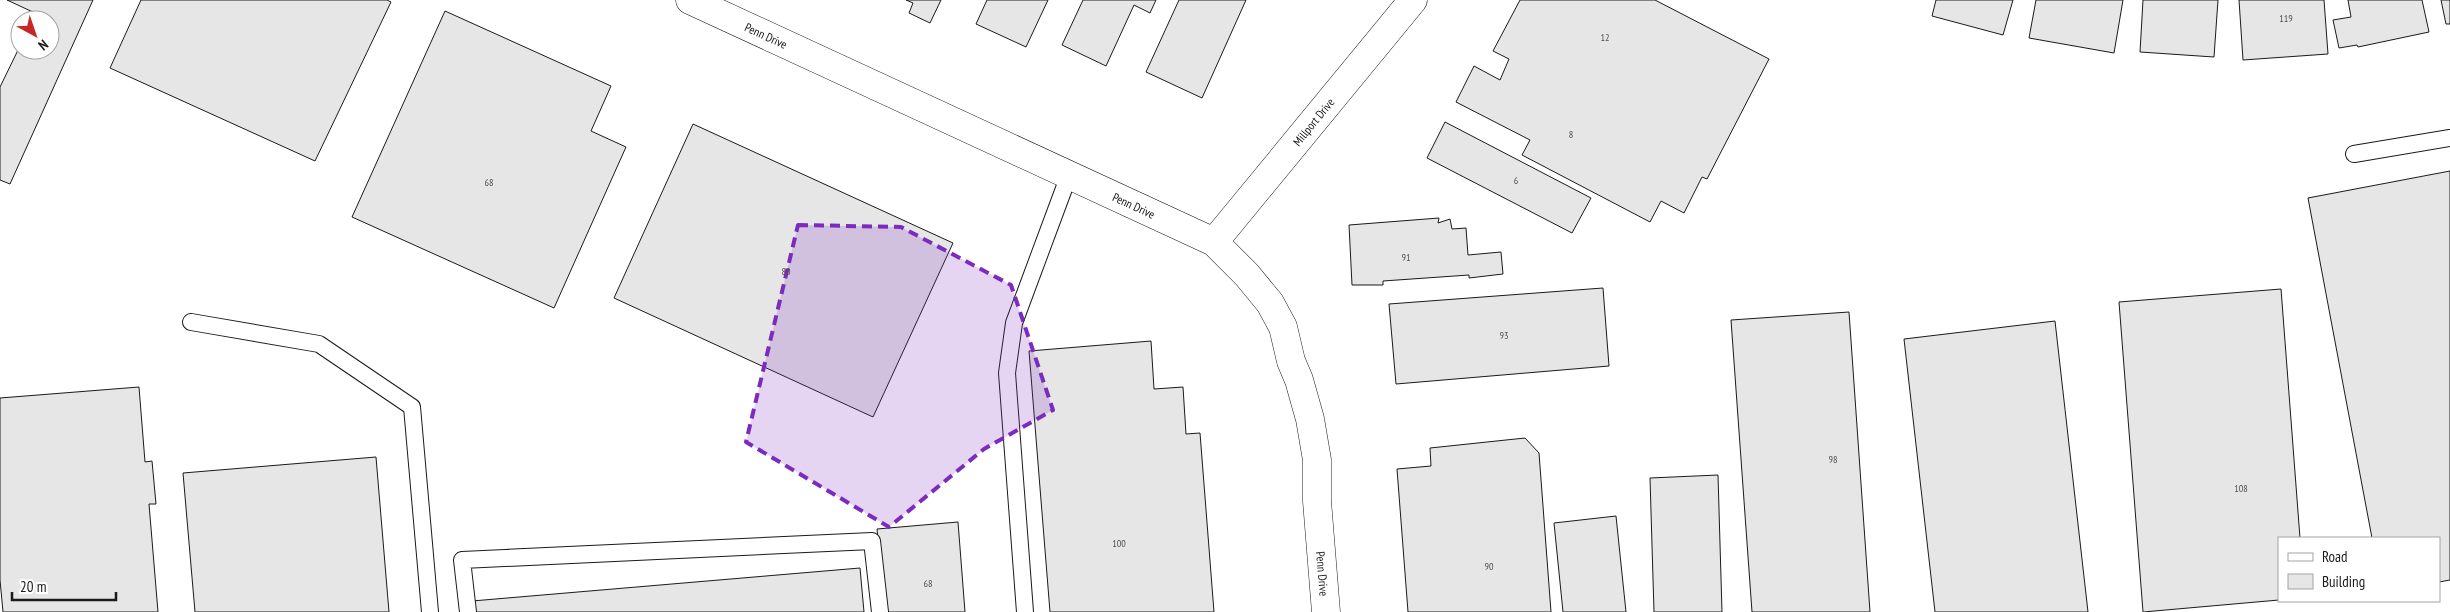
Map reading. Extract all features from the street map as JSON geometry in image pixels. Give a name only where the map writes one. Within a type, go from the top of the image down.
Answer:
[{"type":"street","name":"Penn Drive","points":[[690,0],[1214,242],[1247,275],[1270,303],[1283,327],[1290,361],[1299,380],[1310,419],[1317,460],[1316,501],[1326,612]]},
{"type":"street","name":"Millport Drive","points":[[1214,242],[1413,0]]},
{"type":"lane","points":[[2354,154],[2450,138]]},
{"type":"lane","points":[[1026,612],[1007,373],[1014,323],[1069,175]]},
{"type":"lane","points":[[191,322],[319,344],[412,407],[430,612]]},
{"type":"lane","points":[[468,612],[462,560],[872,541],[880,612]]},
{"type":"highlighted area","points":[[798,225],[901,227],[1011,285],[1053,410],[984,449],[889,527],[746,442]]},
{"type":"building","points":[[7,0],[93,0],[10,184],[0,180],[0,87],[13,60],[60,60],[60,10],[29,10]]},
{"type":"building","points":[[141,0],[387,0],[391,2],[315,161],[110,68]]},
{"type":"building","points":[[906,0],[941,0],[930,23],[909,13],[913,3]]},
{"type":"building","points":[[987,0],[1048,0],[1026,47],[976,24]]},
{"type":"building","points":[[1083,0],[1156,0],[1150,13],[1134,5],[1106,66],[1062,45]]},
{"type":"building","points":[[1179,0],[1246,0],[1202,98],[1146,72]]},
{"type":"building","points":[[1520,0],[1655,0],[1769,59],[1707,179],[1702,177],[1684,213],[1661,201],[1650,222],[1522,155],[1530,140],[1456,102],[1474,66],[1500,80],[1509,59],[1493,51]]},
{"type":"building","points":[[1936,0],[2013,0],[2003,35],[1932,16]]},
{"type":"building","points":[[2036,0],[2123,0],[2114,53],[2029,38]]},
{"type":"building","points":[[2143,0],[2218,0],[2214,57],[2140,52]]},
{"type":"building","points":[[2239,0],[2324,0],[2328,54],[2243,60]]},
{"type":"building","points":[[2348,0],[2422,0],[2429,32],[2358,47],[2357,45],[2339,48],[2333,20],[2351,17]]},
{"type":"building","points":[[2441,0],[2450,0],[2450,24],[2446,24]]},
{"type":"building","points":[[445,11],[611,86],[591,131],[626,147],[554,308],[352,217]]},
{"type":"building","points":[[1445,122],[1591,198],[1572,233],[1427,158]]},
{"type":"building","points":[[693,124],[953,243],[873,417],[614,298]]},
{"type":"building","points":[[2450,171],[2450,580],[2440,582],[2440,537],[2372,537],[2308,198]]},
{"type":"building","points":[[1439,218],[1438,223],[1450,219],[1452,229],[1466,228],[1468,255],[1501,252],[1503,274],[1469,278],[1469,275],[1383,281],[1383,285],[1352,285],[1349,225]]},
{"type":"building","points":[[1603,288],[1609,366],[1396,384],[1389,304]]},
{"type":"building","points":[[2281,289],[2300,537],[2278,537],[2278,600],[2143,612],[2119,302]]},
{"type":"building","points":[[1849,312],[1870,612],[1752,612],[1731,320]]},
{"type":"building","points":[[2055,321],[2088,612],[1935,612],[1904,339]]},
{"type":"building","points":[[1151,341],[1154,389],[1183,387],[1186,434],[1200,433],[1214,612],[1050,612],[1029,351]]},
{"type":"building","points":[[139,387],[145,462],[152,461],[156,504],[149,504],[158,612],[3,612],[0,580],[0,398]]},
{"type":"building","points":[[1525,438],[1539,453],[1551,612],[1408,612],[1397,469],[1431,466],[1430,448]]},
{"type":"building","points":[[376,457],[389,612],[195,612],[183,473]]},
{"type":"building","points":[[1718,475],[1722,612],[1654,612],[1650,478]]},
{"type":"building","points":[[1616,516],[1626,612],[1563,612],[1554,523]]},
{"type":"building","points":[[958,522],[965,612],[885,612],[877,529]]},
{"type":"building","points":[[860,568],[864,612],[473,612],[472,601]]}]
